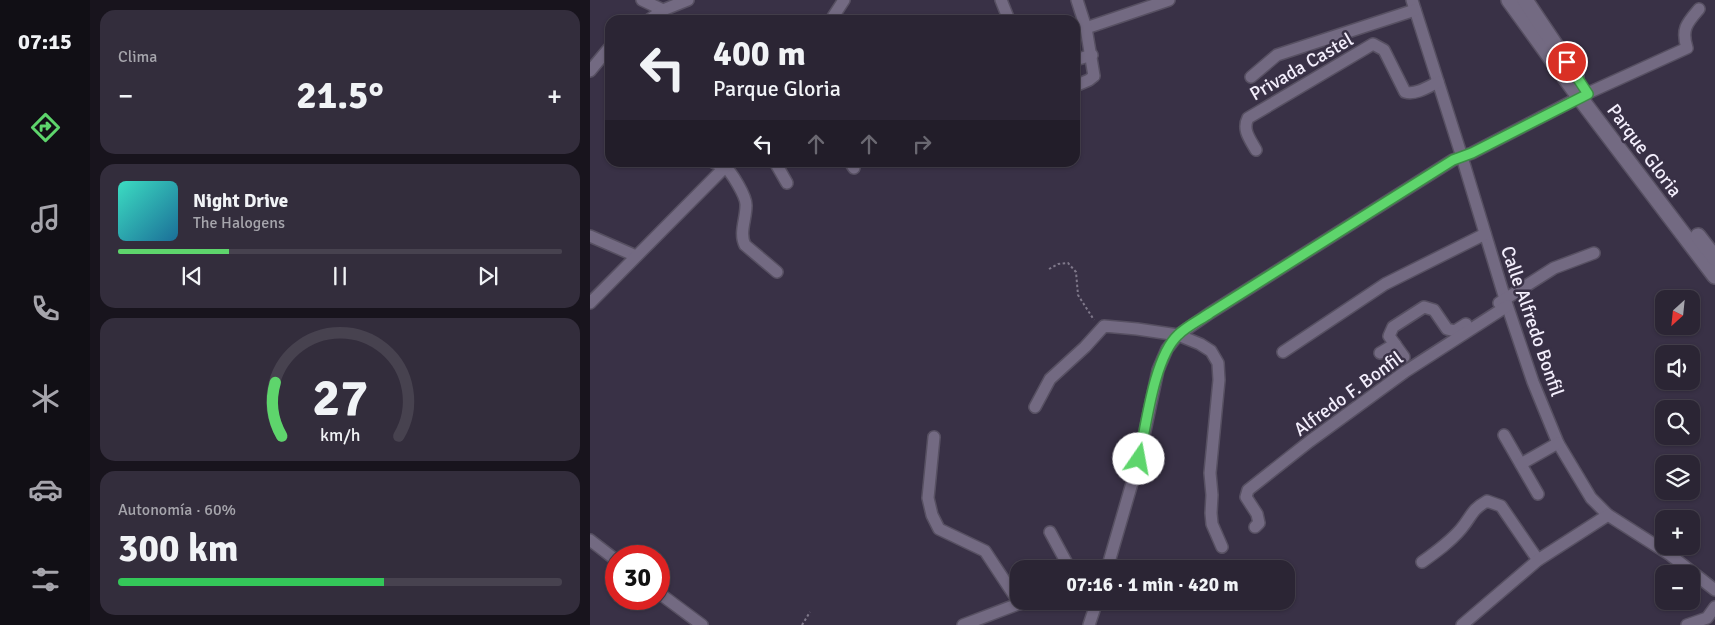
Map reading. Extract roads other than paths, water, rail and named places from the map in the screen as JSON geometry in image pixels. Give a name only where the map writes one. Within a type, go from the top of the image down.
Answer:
[{"type":"main road","name":"Parque Gloria","points":[[1509,0],[1715,258]]},
{"type":"main road","name":"Parque Gloria","points":[[1525,0],[1584,96],[1715,276]]},
{"type":"street","points":[[642,0],[663,10]]},
{"type":"street","points":[[656,15],[663,10],[688,0]]},
{"type":"street","points":[[834,15],[844,0]]},
{"type":"street","points":[[1001,0],[1007,15]]},
{"type":"street","points":[[1077,0],[1086,28],[1094,76],[1080,84]]},
{"type":"street","points":[[1086,28],[1169,0]]},
{"type":"street","name":"Privada Castel","points":[[1251,77],[1277,55],[1413,5]]},
{"type":"street","name":"Calle Alfredo Bonfil","points":[[1413,5],[1506,302],[1533,382],[1558,442],[1591,498],[1608,515],[1669,554],[1715,590]]},
{"type":"street","points":[[1107,560],[1139,459],[1158,370],[1167,349],[1178,335],[1453,160],[1687,48],[1684,39],[1685,25],[1699,9]]},
{"type":"street","name":"Privada Castel","points":[[1256,150],[1246,132],[1245,124],[1248,118],[1373,44],[1384,50],[1405,92],[1419,92],[1438,82]]},
{"type":"street","points":[[590,71],[605,53]]},
{"type":"street","points":[[1080,59],[1092,55]]},
{"type":"street","points":[[590,304],[725,167]]},
{"type":"street","points":[[728,167],[745,196],[746,207],[742,240],[745,245],[777,272]]},
{"type":"street","points":[[778,167],[787,183]]},
{"type":"street","points":[[1283,352],[1385,284],[1485,234]]},
{"type":"street","points":[[590,236],[636,256]]},
{"type":"street","points":[[1404,357],[1389,336],[1393,327],[1424,307],[1434,310],[1447,329],[1455,330],[1506,302],[1554,268],[1594,253]]},
{"type":"street","name":"Alfredo F. Bonfil","points":[[1255,527],[1259,523],[1257,514],[1246,497],[1248,490],[1310,441],[1406,371],[1506,302]]},
{"type":"street","points":[[1035,407],[1050,379],[1085,347],[1104,326],[1137,328],[1178,335],[1211,351],[1218,363],[1219,380],[1210,473],[1211,513],[1212,524],[1222,548]]},
{"type":"street","points":[[1380,353],[1395,344]]},
{"type":"street","points":[[1504,435],[1538,494]]},
{"type":"street","points":[[934,437],[928,498],[932,515],[940,529],[986,552],[1010,585]]},
{"type":"street","points":[[1521,464],[1558,442]]},
{"type":"street","points":[[1422,562],[1447,544],[1461,528],[1475,507],[1487,501],[1501,506],[1538,560]]},
{"type":"street","points":[[1462,625],[1538,560],[1608,515]]},
{"type":"street","points":[[1050,532],[1065,560]]},
{"type":"street","points":[[590,540],[605,552]]},
{"type":"street","points":[[670,601],[702,625]]},
{"type":"street","points":[[1687,625],[1707,618],[1715,607]]},
{"type":"street","points":[[963,625],[1010,608]]},
{"type":"street","points":[[1089,625],[1094,610]]}]
